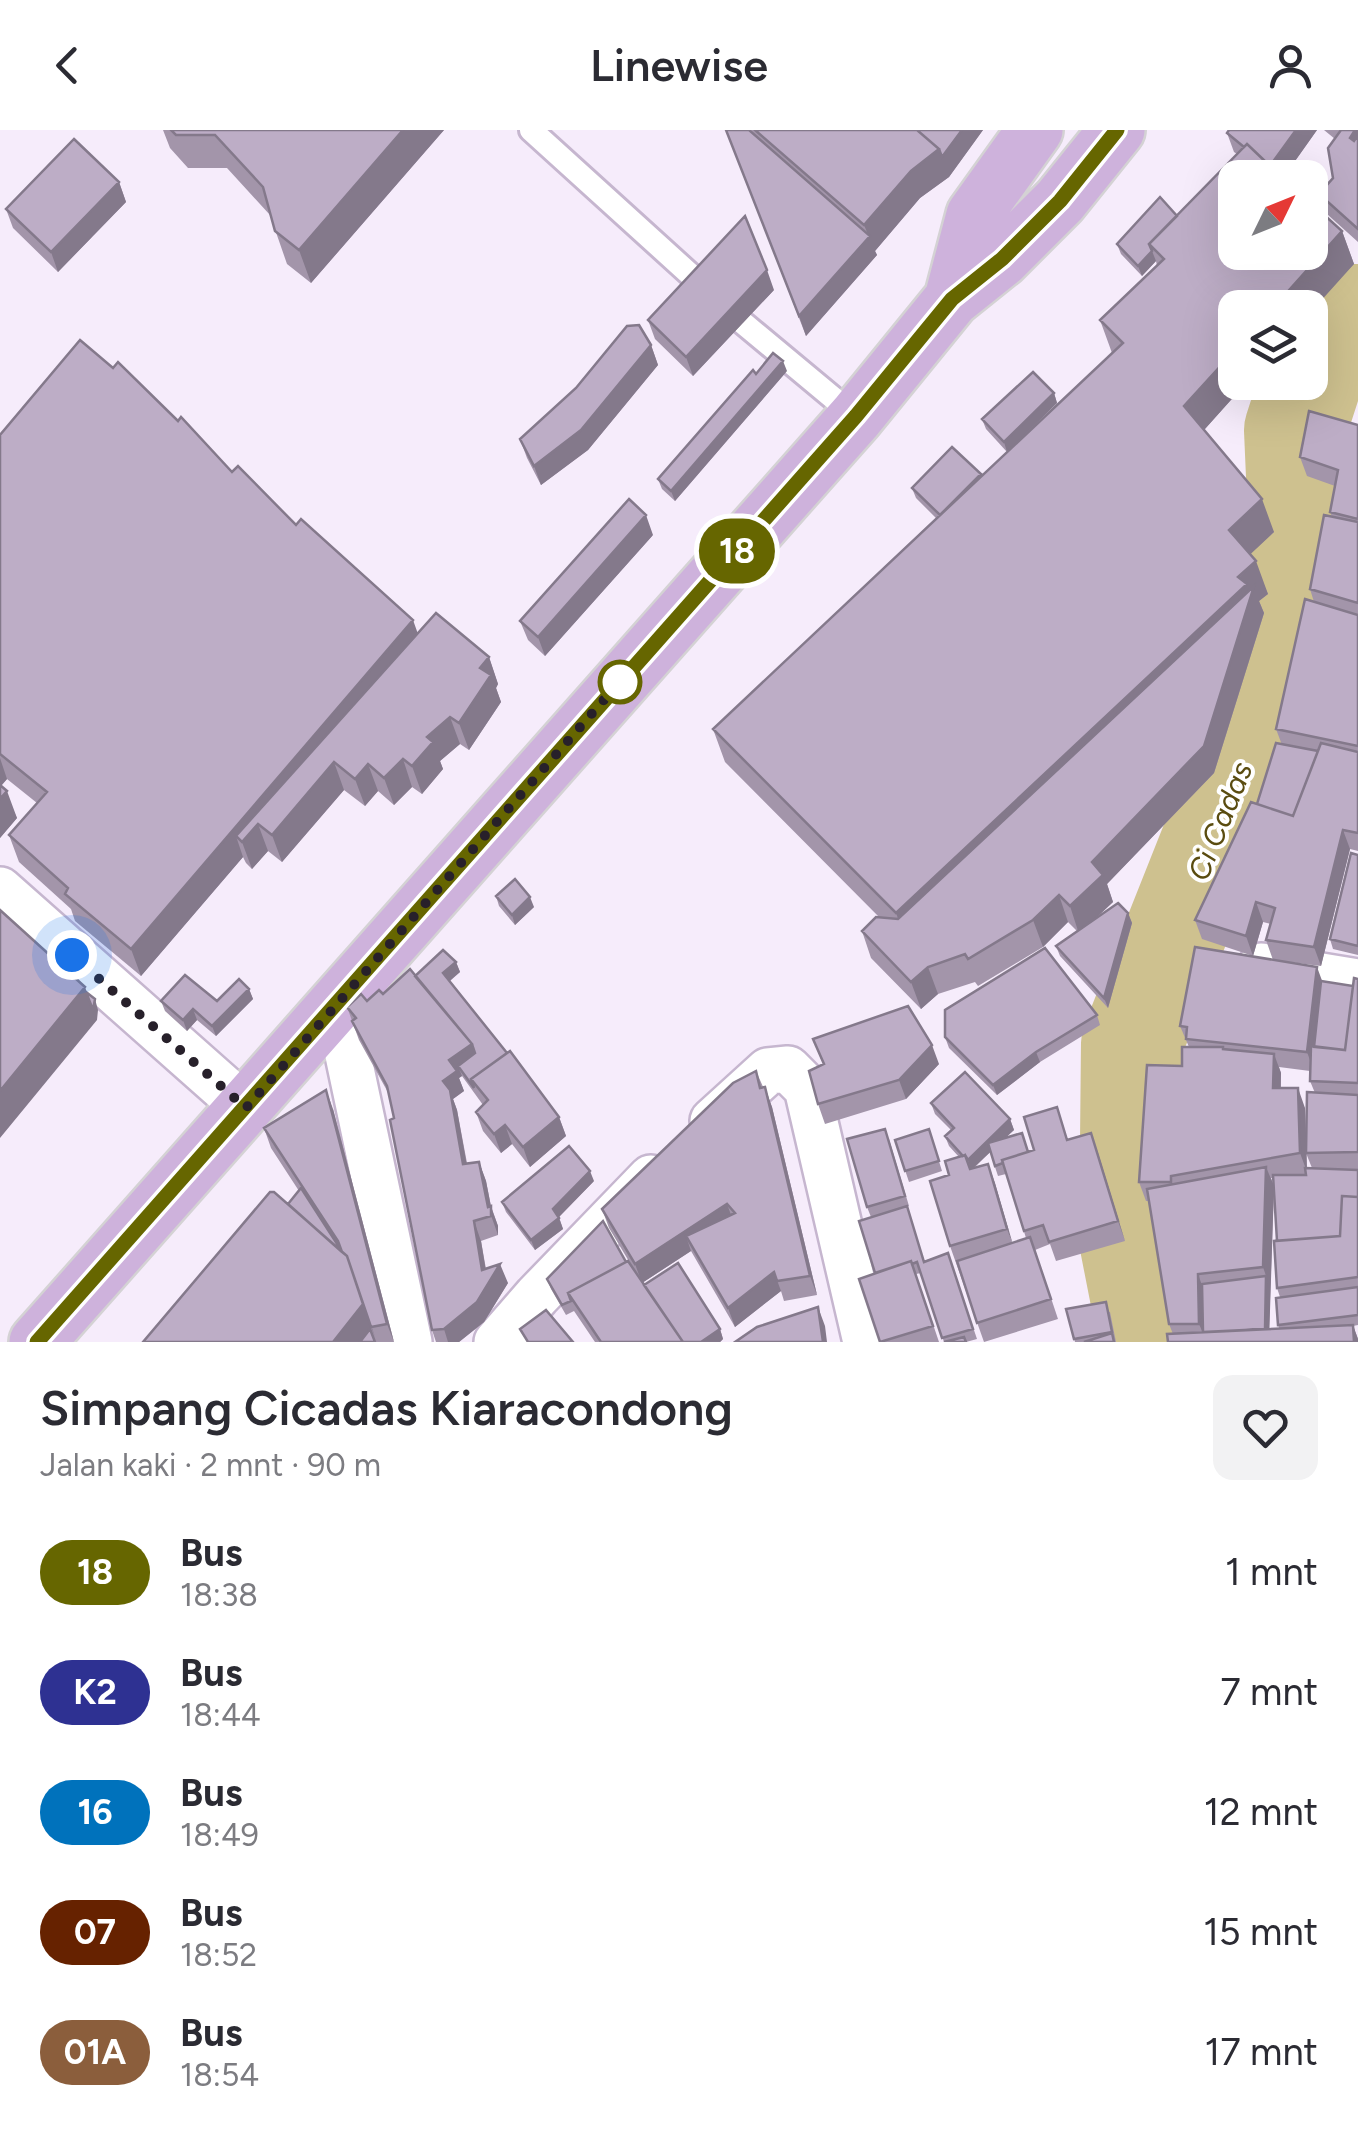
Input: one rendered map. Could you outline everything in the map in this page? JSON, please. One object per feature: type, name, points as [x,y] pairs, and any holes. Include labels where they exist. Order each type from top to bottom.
[{"type":"main road","points":[[952,299],[974,215],[1035,130]]},
{"type":"main road","points":[[37,1342],[856,416],[952,299],[1002,259],[1060,201],[1117,130]]},
{"type":"street","points":[[0,890],[246,1108]]},
{"type":"street","points":[[1216,958],[1358,982]]},
{"type":"street","points":[[337,1003],[409,1342]]},
{"type":"street","points":[[497,1342],[536,1296],[660,1169],[768,1071],[778,1068],[788,1069],[806,1088],[866,1342]]},
{"type":"lane","points":[[530,130],[704,287]]},
{"type":"lane","points":[[743,323],[856,416]]},
{"type":"building","points":[[171,130],[403,130],[299,250],[275,231],[263,187],[215,135],[176,135]]},
{"type":"building","points":[[726,130],[749,130],[870,236],[799,316]]},
{"type":"building","points":[[755,130],[917,130],[939,149],[911,171],[864,225]]},
{"type":"building","points":[[917,130],[962,130],[942,157],[939,149]]},
{"type":"building","points":[[1296,130],[1274,160],[1264,160],[1227,133]]},
{"type":"building","points":[[1341,130],[1355,130],[1350,138],[1354,141],[1358,135],[1358,229],[1328,202],[1328,184],[1333,178],[1328,148]]},
{"type":"building","points":[[74,139],[119,182],[51,252],[6,209]]},
{"type":"building","points":[[1247,144],[1264,160],[1231,160]]},
{"type":"building","points":[[1218,174],[1218,270],[1307,270],[1289,290],[1218,290],[1218,369],[1184,406],[1262,499],[1229,530],[1256,561],[1238,577],[1247,584],[896,913],[713,729],[1123,343],[1100,320],[1164,259],[1149,244]]},
{"type":"building","points":[[1160,197],[1177,216],[1149,244],[1152,251],[1138,266],[1117,244]]},
{"type":"building","points":[[745,216],[767,270],[686,357],[648,320]]},
{"type":"building","points":[[1328,218],[1342,231],[1328,247]]},
{"type":"building","points":[[639,325],[651,345],[581,430],[534,466],[520,439],[576,388],[627,326]]},
{"type":"building","points":[[80,340],[113,368],[118,362],[178,421],[181,417],[232,472],[238,466],[296,525],[301,519],[413,620],[131,949],[65,894],[68,888],[9,835],[47,792],[0,754],[0,435]]},
{"type":"building","points":[[773,353],[783,361],[671,491],[658,479],[753,370],[756,374]]},
{"type":"building","points":[[1033,372],[1054,393],[1004,442],[982,419]]},
{"type":"building","points":[[1309,411],[1358,425],[1358,519],[1330,512],[1338,470],[1300,457]]},
{"type":"building","points":[[952,447],[981,474],[940,515],[912,488]]},
{"type":"building","points":[[629,499],[646,515],[538,637],[520,621]]},
{"type":"building","points":[[1324,515],[1358,522],[1358,603],[1310,589]]},
{"type":"building","points":[[1254,586],[1204,746],[1092,862],[1103,875],[1070,906],[1059,895],[1033,920],[968,959],[965,954],[928,967],[911,982],[862,931],[876,917],[898,919]]},
{"type":"building","points":[[1305,599],[1358,615],[1358,746],[1276,729]]},
{"type":"building","points":[[436,613],[489,657],[480,668],[491,675],[459,723],[450,717],[427,737],[433,742],[412,766],[403,759],[384,778],[368,764],[355,779],[334,762],[272,835],[258,824],[242,842],[236,836]]},
{"type":"building","points":[[1276,743],[1318,751],[1293,816],[1257,804]]},
{"type":"building","points":[[1321,743],[1358,752],[1358,833],[1343,830],[1314,947],[1266,940],[1275,908],[1256,902],[1246,936],[1195,920],[1251,802],[1293,816]]},
{"type":"building","points":[[1351,853],[1358,855],[1358,946],[1330,939]]},
{"type":"building","points":[[515,879],[530,897],[512,915],[496,896]]},
{"type":"building","points":[[1118,903],[1128,913],[1104,998],[1056,946]]},
{"type":"building","points":[[0,910],[85,987],[0,1091]]},
{"type":"building","points":[[1195,947],[1317,967],[1307,1052],[1186,1039],[1187,1027],[1180,1026]]},
{"type":"building","points":[[1045,948],[1097,1015],[1036,1052],[993,1085],[945,1037],[945,1010]]},
{"type":"building","points":[[443,950],[456,962],[443,973],[507,1053],[471,1079],[474,1088],[458,1066],[475,1053],[472,1044],[415,976]]},
{"type":"building","points":[[410,969],[472,1044],[449,1060],[457,1071],[443,1081],[450,1090],[463,1164],[479,1162],[488,1207],[491,1206],[491,1216],[474,1221],[482,1270],[500,1264],[477,1302],[444,1329],[432,1330],[390,1120],[394,1118],[387,1086],[352,1021],[356,1018],[347,1007],[361,994],[367,1001],[379,990],[383,994]]},
{"type":"building","points":[[185,975],[217,1001],[239,979],[249,989],[212,1026],[193,1009],[183,1020],[161,1001]]},
{"type":"building","points":[[1354,978],[1358,979],[1358,1083],[1310,1081],[1311,1046],[1345,1050]]},
{"type":"building","points":[[1321,981],[1353,986],[1345,1050],[1314,1047]]},
{"type":"building","points":[[908,1006],[932,1045],[899,1080],[818,1104],[809,1071],[824,1064],[813,1039]]},
{"type":"building","points":[[1182,1047],[1223,1047],[1274,1054],[1273,1088],[1298,1088],[1300,1153],[1171,1176],[1171,1182],[1139,1182],[1147,1065],[1182,1066]]},
{"type":"building","points":[[510,1051],[559,1117],[523,1147],[505,1125],[494,1134],[476,1112],[488,1100],[471,1079]]},
{"type":"building","points":[[756,1071],[760,1088],[765,1087],[810,1276],[777,1281],[774,1272],[728,1308],[686,1236],[735,1213],[727,1204],[635,1264],[602,1209],[733,1083]]},
{"type":"building","points":[[965,1072],[1010,1119],[968,1160],[945,1136],[954,1128],[931,1103]]},
{"type":"building","points":[[326,1090],[387,1324],[371,1327],[347,1256],[264,1128]]},
{"type":"building","points":[[1307,1092],[1358,1095],[1358,1152],[1306,1153]]},
{"type":"building","points":[[1057,1107],[1067,1140],[1091,1133],[1118,1221],[1049,1242],[1043,1225],[1024,1231],[1002,1160],[1034,1150],[1024,1117]]},
{"type":"building","points":[[885,1129],[905,1196],[867,1207],[847,1139]]},
{"type":"building","points":[[929,1129],[939,1161],[905,1171],[895,1140]]},
{"type":"building","points":[[1022,1133],[1028,1152],[995,1166],[988,1143]]},
{"type":"building","points":[[569,1146],[590,1171],[553,1209],[559,1218],[531,1240],[502,1202]]},
{"type":"building","points":[[965,1155],[970,1169],[988,1164],[1007,1229],[950,1246],[930,1181],[949,1175],[945,1161]]},
{"type":"building","points":[[1266,1167],[1263,1267],[1198,1274],[1199,1324],[1169,1324],[1147,1189]]},
{"type":"building","points":[[1305,1168],[1358,1170],[1358,1197],[1342,1196],[1340,1236],[1277,1241],[1273,1175],[1306,1175]]},
{"type":"building","points":[[301,1188],[341,1250],[342,1252],[288,1204]]},
{"type":"building","points":[[270,1192],[347,1256],[363,1304],[333,1342],[143,1342]]},
{"type":"building","points":[[1342,1196],[1358,1197],[1358,1277],[1277,1288],[1274,1241],[1340,1236]]},
{"type":"building","points":[[907,1206],[924,1262],[948,1253],[973,1329],[942,1338],[917,1262],[875,1273],[859,1221]]},
{"type":"building","points":[[603,1221],[626,1262],[568,1293],[571,1301],[562,1305],[547,1279]]},
{"type":"building","points":[[1030,1237],[1051,1299],[977,1323],[957,1261]]},
{"type":"building","points":[[628,1261],[683,1342],[601,1342],[568,1293]]},
{"type":"building","points":[[911,1261],[933,1326],[880,1342],[859,1279]]},
{"type":"building","points":[[678,1263],[720,1329],[701,1342],[683,1342],[644,1285]]},
{"type":"building","points":[[1266,1276],[1265,1329],[1203,1332],[1202,1284]]},
{"type":"building","points":[[1358,1287],[1358,1315],[1278,1325],[1276,1298]]},
{"type":"building","points":[[1106,1302],[1112,1332],[1074,1339],[1066,1309]]},
{"type":"building","points":[[818,1307],[823,1342],[735,1342],[757,1327]]},
{"type":"building","points":[[546,1310],[573,1342],[528,1342],[520,1329]]},
{"type":"building","points":[[1353,1325],[1354,1342],[1168,1342],[1167,1334]]},
{"type":"building","points":[[370,1329],[375,1342],[360,1342]]},
{"type":"building","points":[[1112,1333],[1114,1342],[1084,1342]]},
{"type":"waterway","name":"Ci Cadas","points":[[1150,1342],[1130,1240],[1132,1043],[1250,746],[1302,592],[1295,430],[1317,362],[1358,315]]},
{"type":"bus line","name":"18","points":[[37,1342],[856,416],[952,299],[1002,259],[1060,201],[1117,130]]},
{"type":"route","points":[[72,955],[246,1108],[624,677],[620,682]]}]
